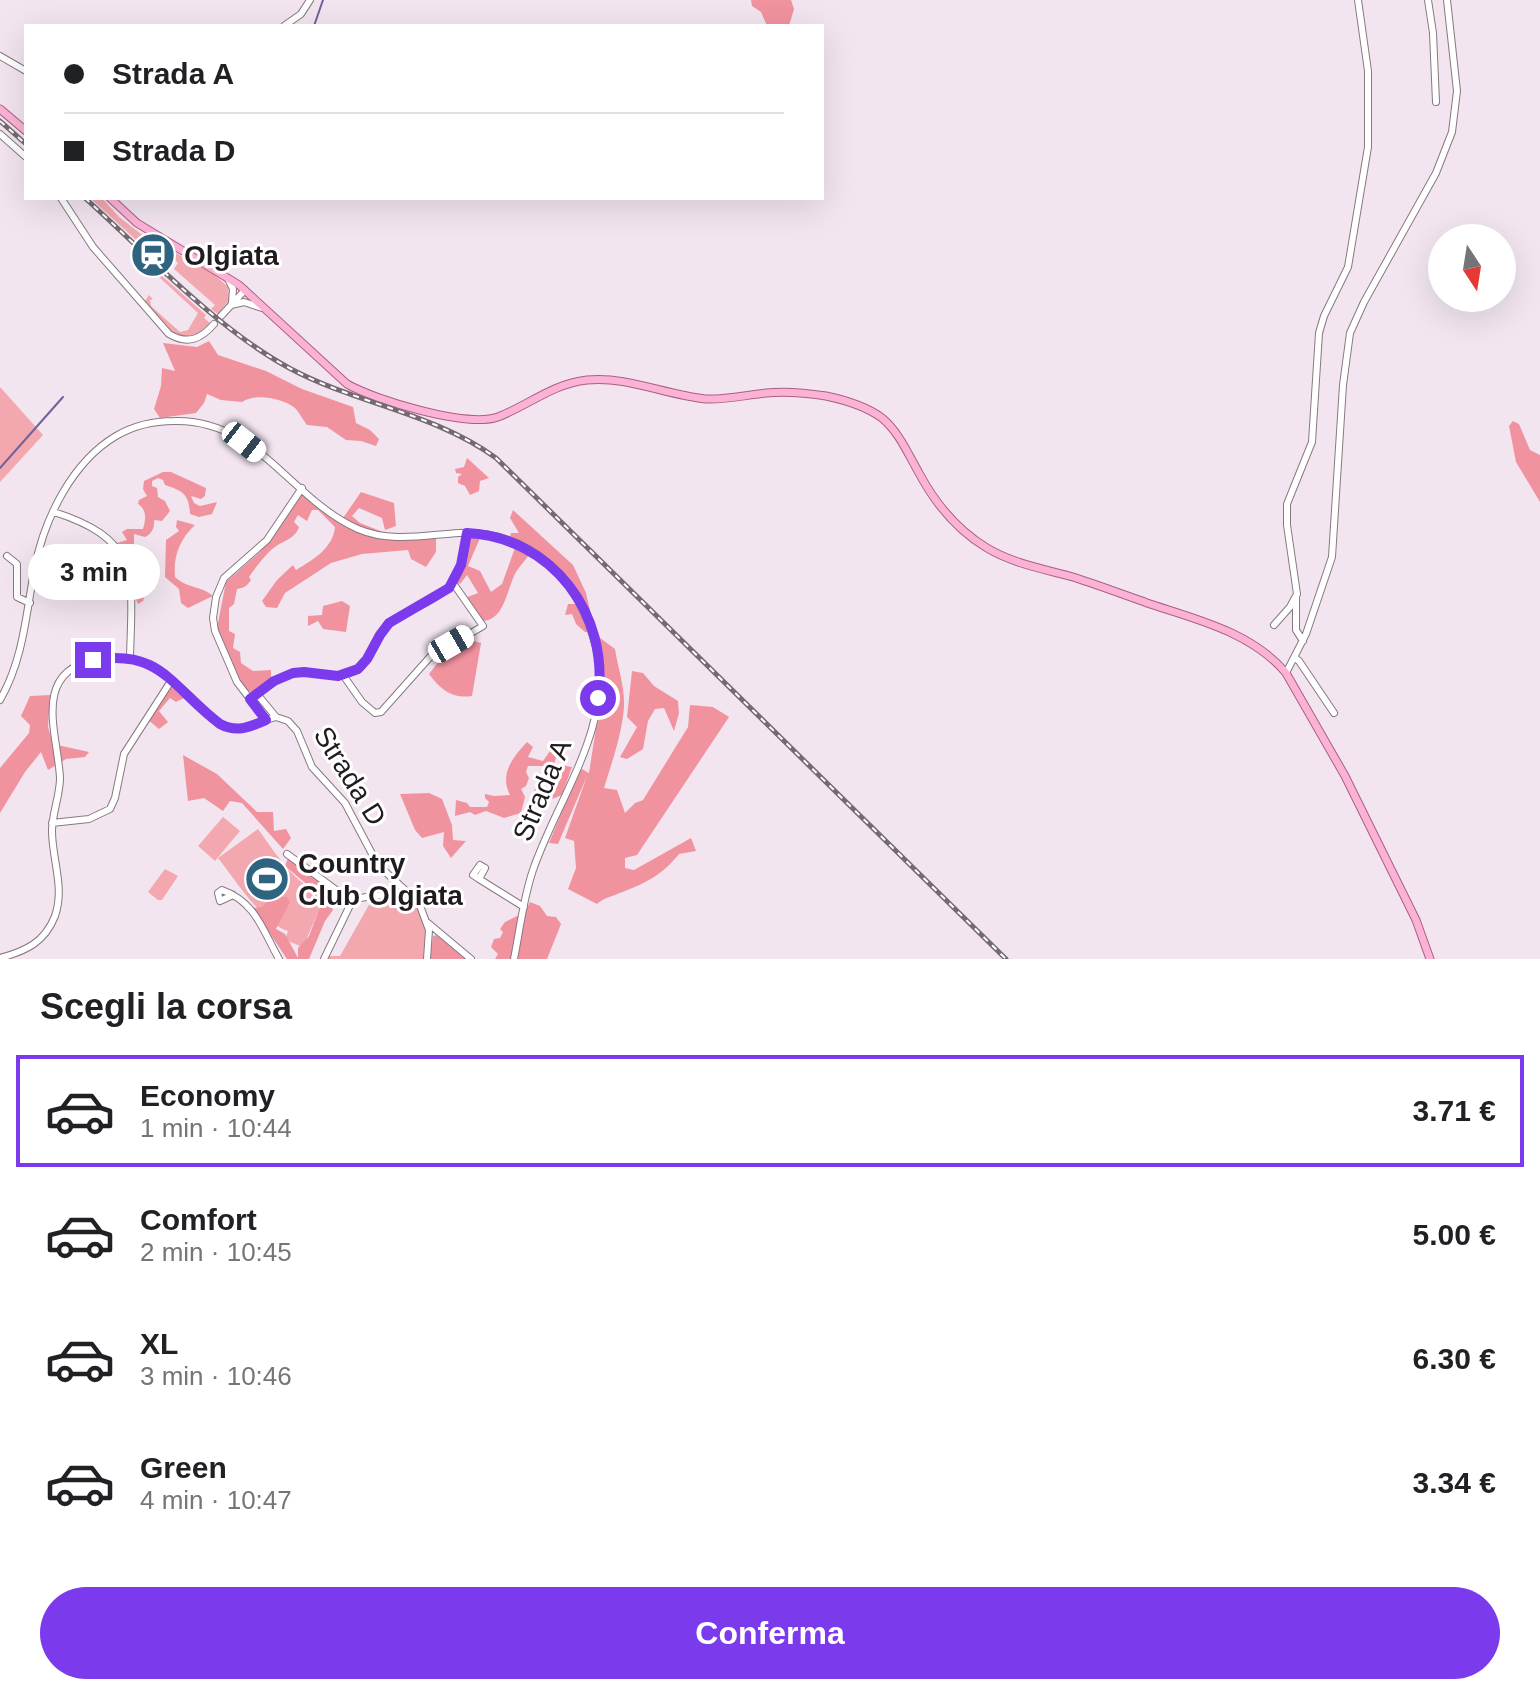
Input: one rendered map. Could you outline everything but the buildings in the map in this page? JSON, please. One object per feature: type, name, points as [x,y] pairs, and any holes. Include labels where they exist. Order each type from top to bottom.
[{"type":"main road","points":[[0,109],[24,129]]},
{"type":"main road","points":[[112,200],[137,223],[226,275],[322,364],[355,389],[456,419],[495,418],[544,392],[565,384],[591,380],[632,383],[708,399],[776,392],[810,394],[849,402],[875,414],[898,435],[940,506],[966,533],[989,549],[1226,632],[1256,646],[1286,673],[1345,776],[1416,920],[1430,959]]},
{"type":"street","points":[[287,24],[301,14],[310,0]]},
{"type":"street","points":[[1303,641],[1296,630],[1297,594],[1287,504],[1312,442],[1319,333],[1348,267],[1369,139],[1368,71],[1358,0]]},
{"type":"street","points":[[1428,0],[1433,33],[1436,102]]},
{"type":"street","points":[[1286,673],[1303,641],[1332,557],[1343,385],[1350,333],[1436,173],[1452,132],[1457,96],[1447,0]]},
{"type":"street","points":[[0,56],[24,70]]},
{"type":"street","points":[[0,134],[24,155]]},
{"type":"street","points":[[62,200],[93,247],[169,334],[180,340],[191,340],[204,335],[214,324]]},
{"type":"street","points":[[226,275],[233,289],[231,305]]},
{"type":"street","points":[[221,316],[245,290]]},
{"type":"street","points":[[231,305],[244,302],[264,309]]},
{"type":"street","name":"Strada A","points":[[1,694],[22,643],[37,559],[54,512],[69,483],[103,445],[123,432],[158,422],[192,421],[225,429],[343,521],[372,534],[404,538],[467,533],[494,536],[519,544],[561,574],[582,609],[598,657],[599,691],[593,724],[533,869],[514,959]]},
{"type":"street","points":[[276,717],[237,682],[215,631],[213,618],[216,597],[224,578],[267,540],[302,488]]},
{"type":"street","points":[[0,958],[35,944],[45,934],[54,918],[59,895],[52,823],[60,780],[51,707],[58,686],[68,672],[83,663],[130,657],[131,581],[121,552],[96,529],[54,512]]},
{"type":"street","points":[[253,696],[274,681],[293,673],[343,675],[362,666],[389,623],[439,596],[453,583],[461,565],[467,533]]},
{"type":"street","points":[[7,556],[17,564],[17,597],[30,603]]},
{"type":"street","points":[[343,675],[363,703],[375,713],[381,712],[430,657],[483,626],[453,583]]},
{"type":"street","points":[[1274,625],[1297,594]]},
{"type":"street","points":[[125,632],[131,626]]},
{"type":"street","name":"Strada D","points":[[130,657],[151,664],[226,727],[242,729],[276,717],[285,719],[294,727],[312,767],[345,803],[378,865],[409,891],[419,903],[428,923],[471,959]]},
{"type":"street","points":[[1295,658],[1334,713]]},
{"type":"street","points":[[52,823],[89,819],[110,809],[124,754],[171,681]]},
{"type":"street","points":[[253,696],[266,720]]},
{"type":"street","points":[[287,854],[353,899],[409,891]]},
{"type":"street","points":[[479,879],[524,907]]},
{"type":"street","points":[[233,895],[260,919],[279,959]]},
{"type":"street","points":[[324,959],[353,899]]},
{"type":"street","points":[[427,959],[430,939],[428,923]]},
{"type":"shaded area","points":[[751,0],[791,0],[794,9],[790,24],[766,24],[761,12],[752,6]]},
{"type":"shaded area","points":[[92,200],[104,200],[119,217],[158,247],[161,255],[147,245],[145,248]]},
{"type":"shaded area","points":[[169,249],[215,275],[228,287],[229,300],[218,314],[211,309],[215,305],[174,269],[178,263],[168,253]]},
{"type":"shaded area","points":[[161,275],[206,315],[204,318],[210,323],[200,332],[182,336],[173,332],[158,319],[145,301],[149,295],[153,299],[150,300],[151,306],[180,332],[188,330],[198,313],[159,277]]},
{"type":"shaded area","points":[[209,341],[218,355],[353,407],[356,423],[379,439],[376,446],[346,440],[327,427],[307,425],[295,408],[268,398],[242,402],[221,400],[207,394],[196,413],[160,418],[154,409],[161,386],[162,368],[175,371],[163,343],[197,347]]},
{"type":"shaded area","points":[[0,387],[43,435],[0,482]]},
{"type":"shaded area","points":[[1513,421],[1519,424],[1530,450],[1540,455],[1540,502],[1516,462],[1509,426]]},
{"type":"shaded area","points":[[467,458],[489,478],[480,481],[479,491],[470,495],[465,486],[458,483],[458,477],[462,474],[456,473],[455,469],[464,467]]},
{"type":"shaded area","points":[[163,472],[171,472],[206,488],[205,496],[201,499],[191,496],[194,503],[200,506],[217,502],[212,514],[199,517],[190,514],[188,502],[181,492],[158,478],[152,481],[158,497],[165,501],[170,511],[162,521],[154,520],[147,536],[134,534],[134,555],[142,576],[140,587],[145,594],[138,604],[130,569],[117,543],[127,540],[122,532],[127,529],[143,529],[145,515],[138,504],[147,496],[143,489],[144,481]]},
{"type":"shaded area","points":[[304,492],[341,521],[361,492],[394,503],[396,526],[385,530],[382,518],[359,508],[352,516],[360,523],[388,534],[378,539],[436,536],[436,552],[426,567],[411,559],[408,550],[362,554],[331,563],[285,593],[277,608],[266,607],[262,601],[277,580],[293,565],[296,570],[315,558],[333,534],[335,527],[318,510],[312,510],[307,521],[298,515],[294,522],[299,527],[297,531],[265,557],[249,577],[251,580],[248,584],[237,589],[234,604],[229,608],[229,631],[235,634],[233,648],[240,652],[241,663],[253,671],[271,670],[271,680],[252,692],[245,690],[238,679],[217,628],[226,582],[260,552]]},
{"type":"shaded area","points":[[513,510],[573,565],[586,593],[595,632],[585,632],[576,624],[572,614],[565,615],[568,604],[575,604],[583,617],[564,576],[510,538],[511,533],[519,533],[510,518]]},
{"type":"shaded area","points":[[177,520],[195,525],[179,548],[175,577],[213,596],[188,608],[181,603],[179,589],[165,577],[166,540],[179,531]]},
{"type":"shaded area","points":[[467,537],[480,538],[468,566],[480,571],[491,592],[502,584],[516,545],[529,555],[516,572],[499,612],[487,620],[478,621],[462,599],[478,593],[467,575],[460,584],[456,582]]},
{"type":"shaded area","points":[[342,601],[350,606],[346,632],[323,629],[318,621],[308,626],[308,616],[322,615],[323,606]]},
{"type":"shaded area","points":[[596,635],[615,649],[622,685],[624,707],[621,727],[604,788],[617,790],[625,813],[643,800],[688,727],[690,705],[713,707],[729,717],[637,855],[625,858],[625,868],[634,870],[691,838],[696,851],[679,854],[652,878],[597,904],[568,889],[576,868],[574,841],[565,838],[587,776],[558,844],[549,843],[580,768],[589,773],[596,728],[604,705]]},
{"type":"shaded area","points":[[466,639],[481,643],[472,696],[465,697],[448,692],[429,674],[443,656]]},
{"type":"shaded area","points":[[632,671],[643,673],[654,686],[678,701],[679,713],[674,731],[664,708],[655,709],[648,721],[643,749],[627,759],[620,757],[637,727],[627,717]]},
{"type":"shaded area","points":[[171,685],[186,697],[176,702],[170,698],[159,711],[168,722],[159,729],[147,719]]},
{"type":"shaded area","points":[[50,695],[48,727],[53,744],[89,752],[85,757],[66,759],[48,770],[41,752],[0,813],[0,768],[29,733],[30,725],[21,716],[30,696]]},
{"type":"shaded area","points":[[527,742],[533,747],[528,757],[543,761],[550,751],[556,758],[554,764],[572,767],[562,795],[547,801],[532,795],[536,787],[553,791],[562,777],[546,766],[528,766],[526,772],[529,778],[521,789],[525,797],[521,813],[504,818],[486,811],[455,816],[456,800],[470,807],[487,807],[489,802],[485,794],[510,795],[507,773]]},
{"type":"shaded area","points":[[183,755],[217,774],[257,812],[273,812],[274,831],[286,829],[291,838],[283,849],[242,803],[230,801],[223,811],[204,798],[188,801]]},
{"type":"shaded area","points":[[429,793],[442,799],[452,825],[453,840],[466,841],[451,858],[443,846],[444,832],[422,838],[415,830],[400,794]]},
{"type":"shaded area","points":[[223,817],[240,831],[215,861],[198,846]]},
{"type":"shaded area","name":"Country Club Olgiata","points":[[258,829],[295,877],[325,896],[303,947],[285,940],[288,931],[278,927],[259,910],[218,858]]},
{"type":"shaded area","points":[[288,858],[313,874],[317,867],[324,870],[316,892],[285,866]]},
{"type":"shaded area","points":[[165,869],[178,876],[162,900],[158,900],[148,892]]},
{"type":"shaded area","points":[[407,895],[424,924],[424,959],[327,959],[328,956],[340,956],[370,903]]},
{"type":"shaded area","points":[[273,896],[287,897],[290,902],[276,929],[285,934],[298,958],[298,948],[309,936],[320,907],[328,900],[333,910],[309,959],[287,959],[253,908],[262,907]]},
{"type":"shaded area","points":[[530,902],[540,906],[547,916],[556,917],[561,924],[547,959],[495,959],[498,954],[491,947],[494,939],[500,938],[503,932],[500,929],[505,922],[525,912]]},
{"type":"shaded area","points":[[437,935],[467,959],[430,959],[433,936]]},
{"type":"waterway","points":[[315,24],[323,0]]},
{"type":"waterway","points":[[0,468],[63,397]]},
{"type":"railway","points":[[0,121],[24,142]]},
{"type":"railway","points":[[87,200],[210,313],[264,353],[316,381],[447,430],[496,458],[1006,959]]},
{"type":"place","name":"Olgiata","points":[[153,255]]},
{"type":"place","name":"Country Club Olgiata","points":[[267,879]]},
{"type":"route","points":[[93,660],[123,657],[151,664],[220,724],[232,729],[248,728],[266,720],[250,699],[274,681],[304,672],[338,676],[362,666],[389,623],[449,588],[461,565],[467,533],[481,534],[519,544],[565,578],[582,609],[596,647],[600,670],[598,698]]}]
